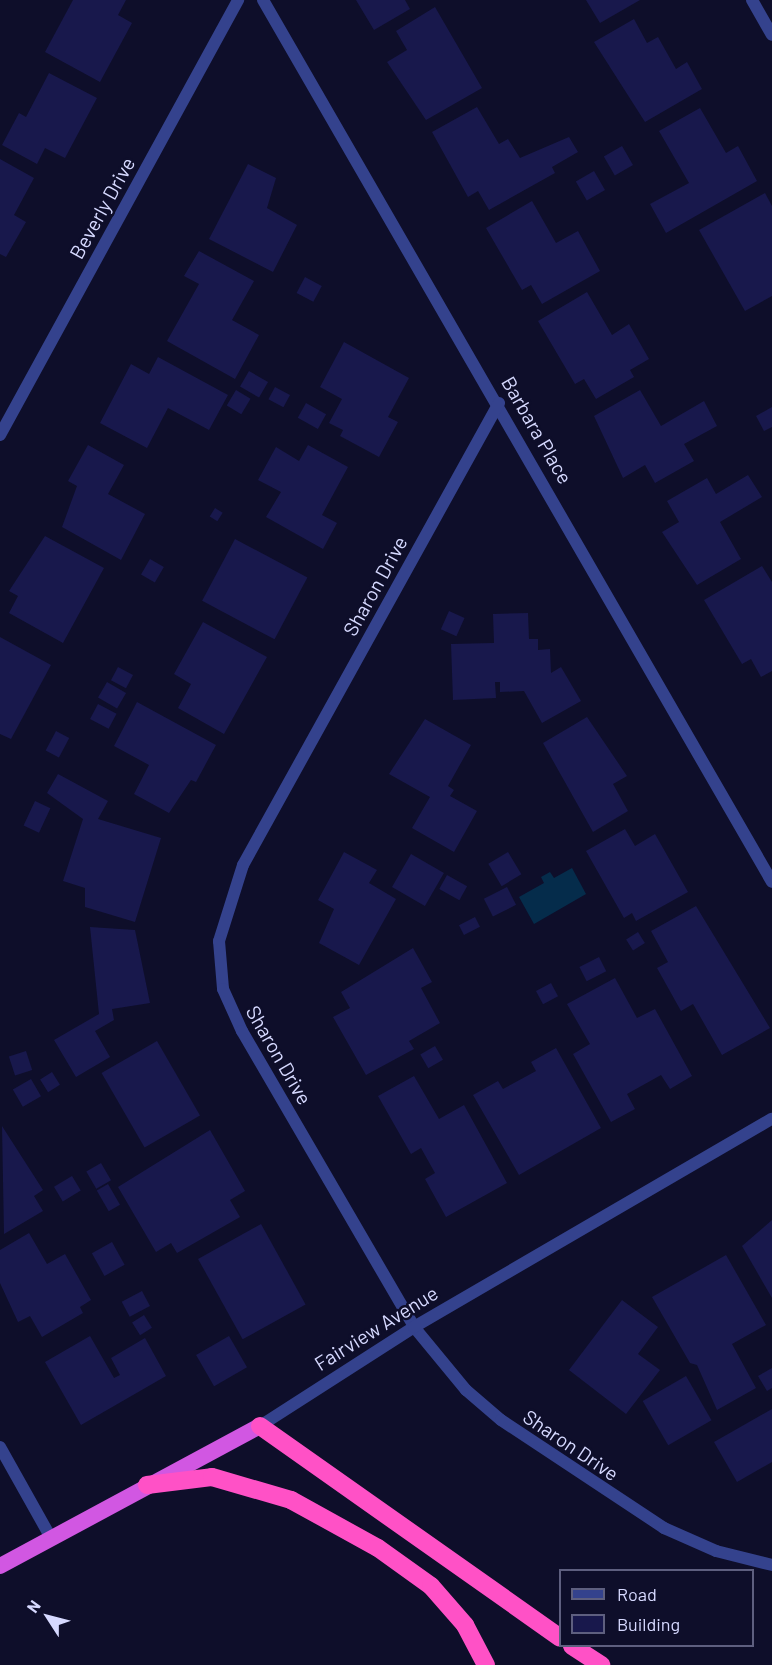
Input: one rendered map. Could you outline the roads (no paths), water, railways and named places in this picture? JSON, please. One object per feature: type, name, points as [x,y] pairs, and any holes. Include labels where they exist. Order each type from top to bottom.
[{"type":"highway","name":"Fairview Avenue","points":[[0,1566],[260,1426]]},
{"type":"highway","points":[[260,1426],[559,1637]]},
{"type":"highway","points":[[147,1485],[212,1477],[291,1500],[431,1586],[465,1625],[486,1665]]},
{"type":"highway","points":[[574,1647],[601,1665]]},
{"type":"street","name":"Beverly Drive","points":[[0,435],[238,0]]},
{"type":"street","name":"Barbara Place","points":[[263,0],[499,403],[772,882]]},
{"type":"street","points":[[752,0],[772,35]]},
{"type":"street","name":"Sharon Drive","points":[[499,403],[243,865],[219,941],[227,1004],[414,1327],[483,1406],[584,1478],[694,1542],[772,1566]]},
{"type":"street","name":"Fairview Avenue","points":[[260,1426],[414,1327],[772,1119]]},
{"type":"street","points":[[0,1447],[51,1538]]},
{"type":"water","points":[[572,868],[586,894],[534,924],[519,897],[544,883],[541,877],[550,872],[554,878]]}]
